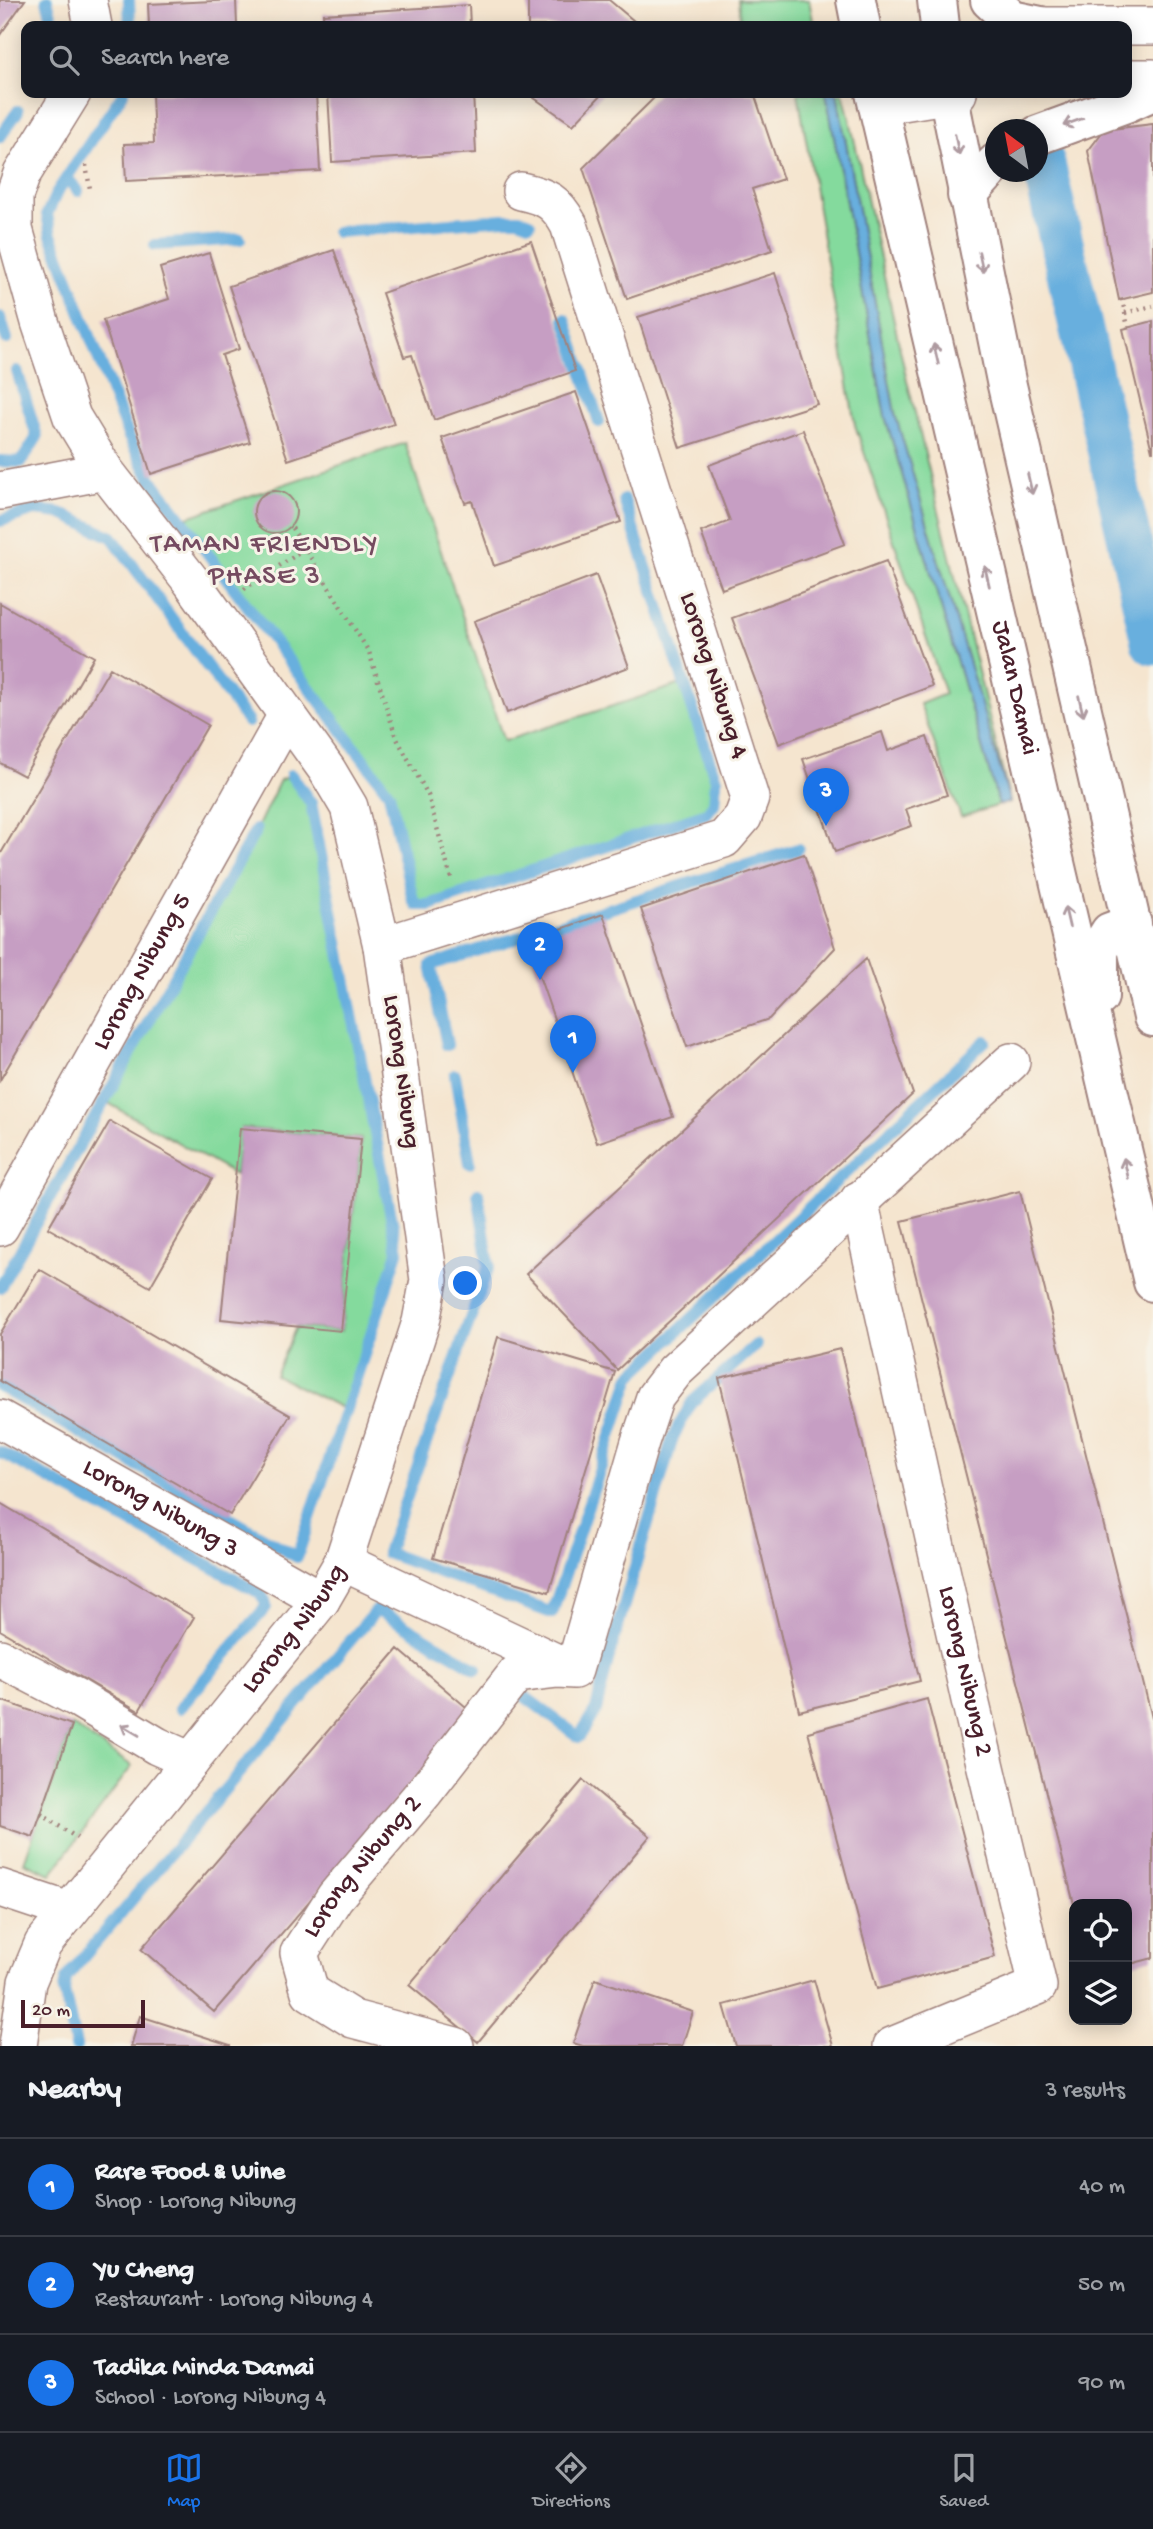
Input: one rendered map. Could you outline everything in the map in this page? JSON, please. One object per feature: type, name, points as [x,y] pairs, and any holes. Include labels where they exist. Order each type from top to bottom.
[{"type":"main road","points":[[856,0],[860,21]]},
{"type":"main road","points":[[937,0],[939,21]]},
{"type":"main road","points":[[990,0],[1016,21]]},
{"type":"main road","points":[[1048,131],[1153,91]]},
{"type":"main road","points":[[952,98],[967,195],[1006,381],[1142,924],[1153,1017]]},
{"type":"main road","name":"Jalan Damai","points":[[877,99],[1153,1282]]},
{"type":"main road","points":[[967,195],[985,175]]},
{"type":"main road","points":[[1099,1055],[1099,950],[1110,932],[1142,924]]},
{"type":"street","points":[[88,0],[92,21]]},
{"type":"street","points":[[1132,26],[1153,26]]},
{"type":"street","points":[[1132,78],[1153,78]]},
{"type":"street","name":"Lorong Nibung","points":[[18,2046],[13,1977],[43,1944],[321,1600],[343,1562],[421,1322],[429,1280],[382,946],[349,807],[327,770],[191,581],[105,471],[72,417],[40,322],[14,229],[14,196],[22,174],[69,98]]},
{"type":"street","name":"Lorong Nibung 4","points":[[382,946],[723,839],[743,817],[750,798],[569,225],[559,207],[540,196],[521,191]]},
{"type":"street","points":[[0,491],[105,471]]},
{"type":"street","name":"Lorong Nibung 5","points":[[0,1227],[286,715]]},
{"type":"street","points":[[343,1562],[566,1669],[655,1397],[675,1371],[1011,1062]]},
{"type":"street","name":"Lorong Nibung 2","points":[[859,1200],[970,1700],[1038,1986],[892,2046]]},
{"type":"street","name":"Lorong Nibung 3","points":[[0,1419],[321,1600]]},
{"type":"street","points":[[0,1658],[77,1698],[157,1746],[191,1761]]},
{"type":"street","name":"Lorong Nibung 2","points":[[455,2046],[354,2019],[310,1992],[299,1952],[335,1897],[425,1791],[516,1674],[566,1669]]},
{"type":"street","points":[[0,1888],[69,1911]]},
{"type":"path","points":[[86,165],[90,189]]},
{"type":"path","points":[[1122,299],[1128,327]]},
{"type":"path","points":[[1125,313],[1153,306]]},
{"type":"path","points":[[292,528],[369,652],[396,737],[428,795],[454,890]]},
{"type":"path","points":[[242,590],[305,549]]},
{"type":"path","points":[[41,1814],[84,1842]]},
{"type":"green space","points":[[738,0],[809,0],[813,21],[740,21]]},
{"type":"green space","points":[[799,98],[827,98],[885,416],[999,805],[961,817],[920,704],[945,694],[855,425]]},
{"type":"green space","points":[[838,98],[844,98],[850,120],[905,372],[1010,802],[895,414]]},
{"type":"green space","points":[[405,443],[504,741],[684,683],[716,780],[714,804],[707,813],[429,905],[416,905],[389,793],[182,519]]},
{"type":"green space","points":[[291,775],[311,803],[398,1252],[346,1410],[275,1375],[296,1327],[341,1331],[361,1139],[241,1128],[235,1175],[105,1101],[256,830],[280,780]]},
{"type":"green space","points":[[72,1725],[132,1766],[51,1874],[24,1862]]},
{"type":"water","points":[[827,98],[838,98],[895,414],[1010,802],[999,805],[885,416]]},
{"type":"building","points":[[0,0],[25,0],[0,35]]},
{"type":"building","points":[[236,0],[237,21],[149,21],[148,4]]},
{"type":"building","points":[[609,0],[634,21],[528,21],[528,2]]},
{"type":"building","points":[[469,5],[470,21],[324,21],[323,14]]},
{"type":"building","points":[[152,98],[316,98],[320,171],[126,181],[124,144],[154,143]]},
{"type":"building","points":[[328,98],[473,98],[476,153],[332,162]]},
{"type":"building","points":[[534,98],[598,98],[573,125]]},
{"type":"building","points":[[654,98],[756,98],[783,179],[752,189],[772,250],[627,299],[583,168]]},
{"type":"building","points":[[1153,124],[1153,292],[1119,300],[1088,151],[1104,130]]},
{"type":"building","points":[[531,241],[575,371],[434,420],[412,355],[404,357],[382,293]]},
{"type":"building","points":[[334,250],[394,424],[288,460],[229,286]]},
{"type":"building","points":[[209,253],[239,349],[222,355],[250,442],[151,474],[103,320],[169,299],[160,268]]},
{"type":"building","points":[[775,273],[817,404],[680,448],[638,317]]},
{"type":"building","points":[[1153,321],[1153,451],[1152,451],[1123,329]]},
{"type":"building","points":[[576,392],[621,522],[494,566],[472,501],[465,503],[442,438]]},
{"type":"building","points":[[803,430],[845,544],[722,589],[701,532],[730,521],[709,465]]},
{"type":"building","points":[[275,491],[290,497],[296,512],[290,527],[275,533],[260,527],[254,512],[260,497]]},
{"type":"building","points":[[886,561],[932,686],[779,744],[732,618]]},
{"type":"building","points":[[596,575],[629,667],[507,713],[474,621]]},
{"type":"building","points":[[0,603],[94,657],[24,776],[0,763]]},
{"type":"building","points":[[110,668],[208,725],[0,1080],[0,855]]},
{"type":"building","points":[[882,732],[888,751],[927,737],[947,795],[906,809],[912,826],[835,852],[803,759]]},
{"type":"building","points":[[804,854],[835,948],[769,1019],[687,1047],[641,909]]},
{"type":"building","points":[[603,914],[673,1117],[597,1143],[527,941]]},
{"type":"building","points":[[866,959],[913,1094],[617,1370],[526,1274]]},
{"type":"building","points":[[110,1121],[212,1179],[150,1287],[48,1228]]},
{"type":"building","points":[[240,1128],[361,1139],[341,1331],[221,1319]]},
{"type":"building","points":[[1020,1191],[1153,1722],[1153,1958],[1132,1964],[1132,1899],[1073,1899],[902,1221]]},
{"type":"building","points":[[39,1269],[290,1415],[230,1515],[0,1381],[0,1334]]},
{"type":"building","points":[[498,1337],[615,1372],[549,1592],[433,1558]]},
{"type":"building","points":[[840,1349],[920,1681],[799,1711],[719,1378]]},
{"type":"building","points":[[0,1503],[194,1617],[139,1711],[0,1630]]},
{"type":"building","points":[[398,1649],[472,1712],[214,2012],[141,1949]]},
{"type":"building","points":[[927,1699],[995,1957],[877,1989],[808,1732]]},
{"type":"building","points":[[0,1700],[72,1725],[33,1837],[0,1826]]},
{"type":"building","points":[[583,1780],[650,1836],[478,2042],[409,1985]]},
{"type":"building","points":[[595,1979],[693,2012],[682,2046],[583,2046],[573,2043]]},
{"type":"building","points":[[814,1980],[833,2046],[736,2046],[724,2005]]},
{"type":"building","points":[[140,2016],[230,2045],[230,2046],[131,2046]]},
{"type":"waterway","points":[[47,0],[53,21]]},
{"type":"waterway","points":[[129,0],[130,21]]},
{"type":"waterway","points":[[120,98],[57,192],[47,214],[51,235],[129,437],[149,476],[389,793],[416,905],[429,905],[707,813],[714,804],[716,780],[624,500]]},
{"type":"waterway","points":[[0,137],[18,111]]},
{"type":"waterway","points":[[67,178],[78,191]]},
{"type":"waterway","points":[[1048,182],[1153,643]]},
{"type":"waterway","points":[[337,232],[504,219],[519,219],[530,223]]},
{"type":"waterway","points":[[155,245],[240,239]]},
{"type":"waterway","points":[[0,317],[7,339]]},
{"type":"waterway","points":[[565,319],[599,422]]},
{"type":"waterway","points":[[0,461],[21,462],[37,437],[17,371]]},
{"type":"waterway","points":[[0,521],[35,510],[60,513],[112,537],[248,722]]},
{"type":"waterway","points":[[0,1387],[297,1557],[398,1252],[311,803],[291,775]]},
{"type":"waterway","points":[[0,1287],[256,830]]},
{"type":"waterway","points":[[447,1045],[431,965],[798,849]]},
{"type":"waterway","points":[[478,1193],[489,1266],[387,1553],[552,1613],[631,1376],[985,1041]]},
{"type":"waterway","points":[[455,1075],[470,1163]]},
{"type":"waterway","points":[[524,1696],[579,1737],[596,1710],[673,1437],[692,1402],[756,1345]]},
{"type":"waterway","points":[[0,1452],[260,1593],[266,1607],[180,1708]]},
{"type":"waterway","points":[[76,2046],[64,1991],[66,1978],[377,1609],[477,1669]]},
{"type":"place","name":"Tadika Minda Damai","points":[[826,826]]},
{"type":"place","name":"Yu Cheng","points":[[540,980]]},
{"type":"place","name":"Rare Food & Wine","points":[[573,1073]]},
{"type":"district","name":"TAMAN FRIENDLY PHASE 3","points":[[265,561]]}]
